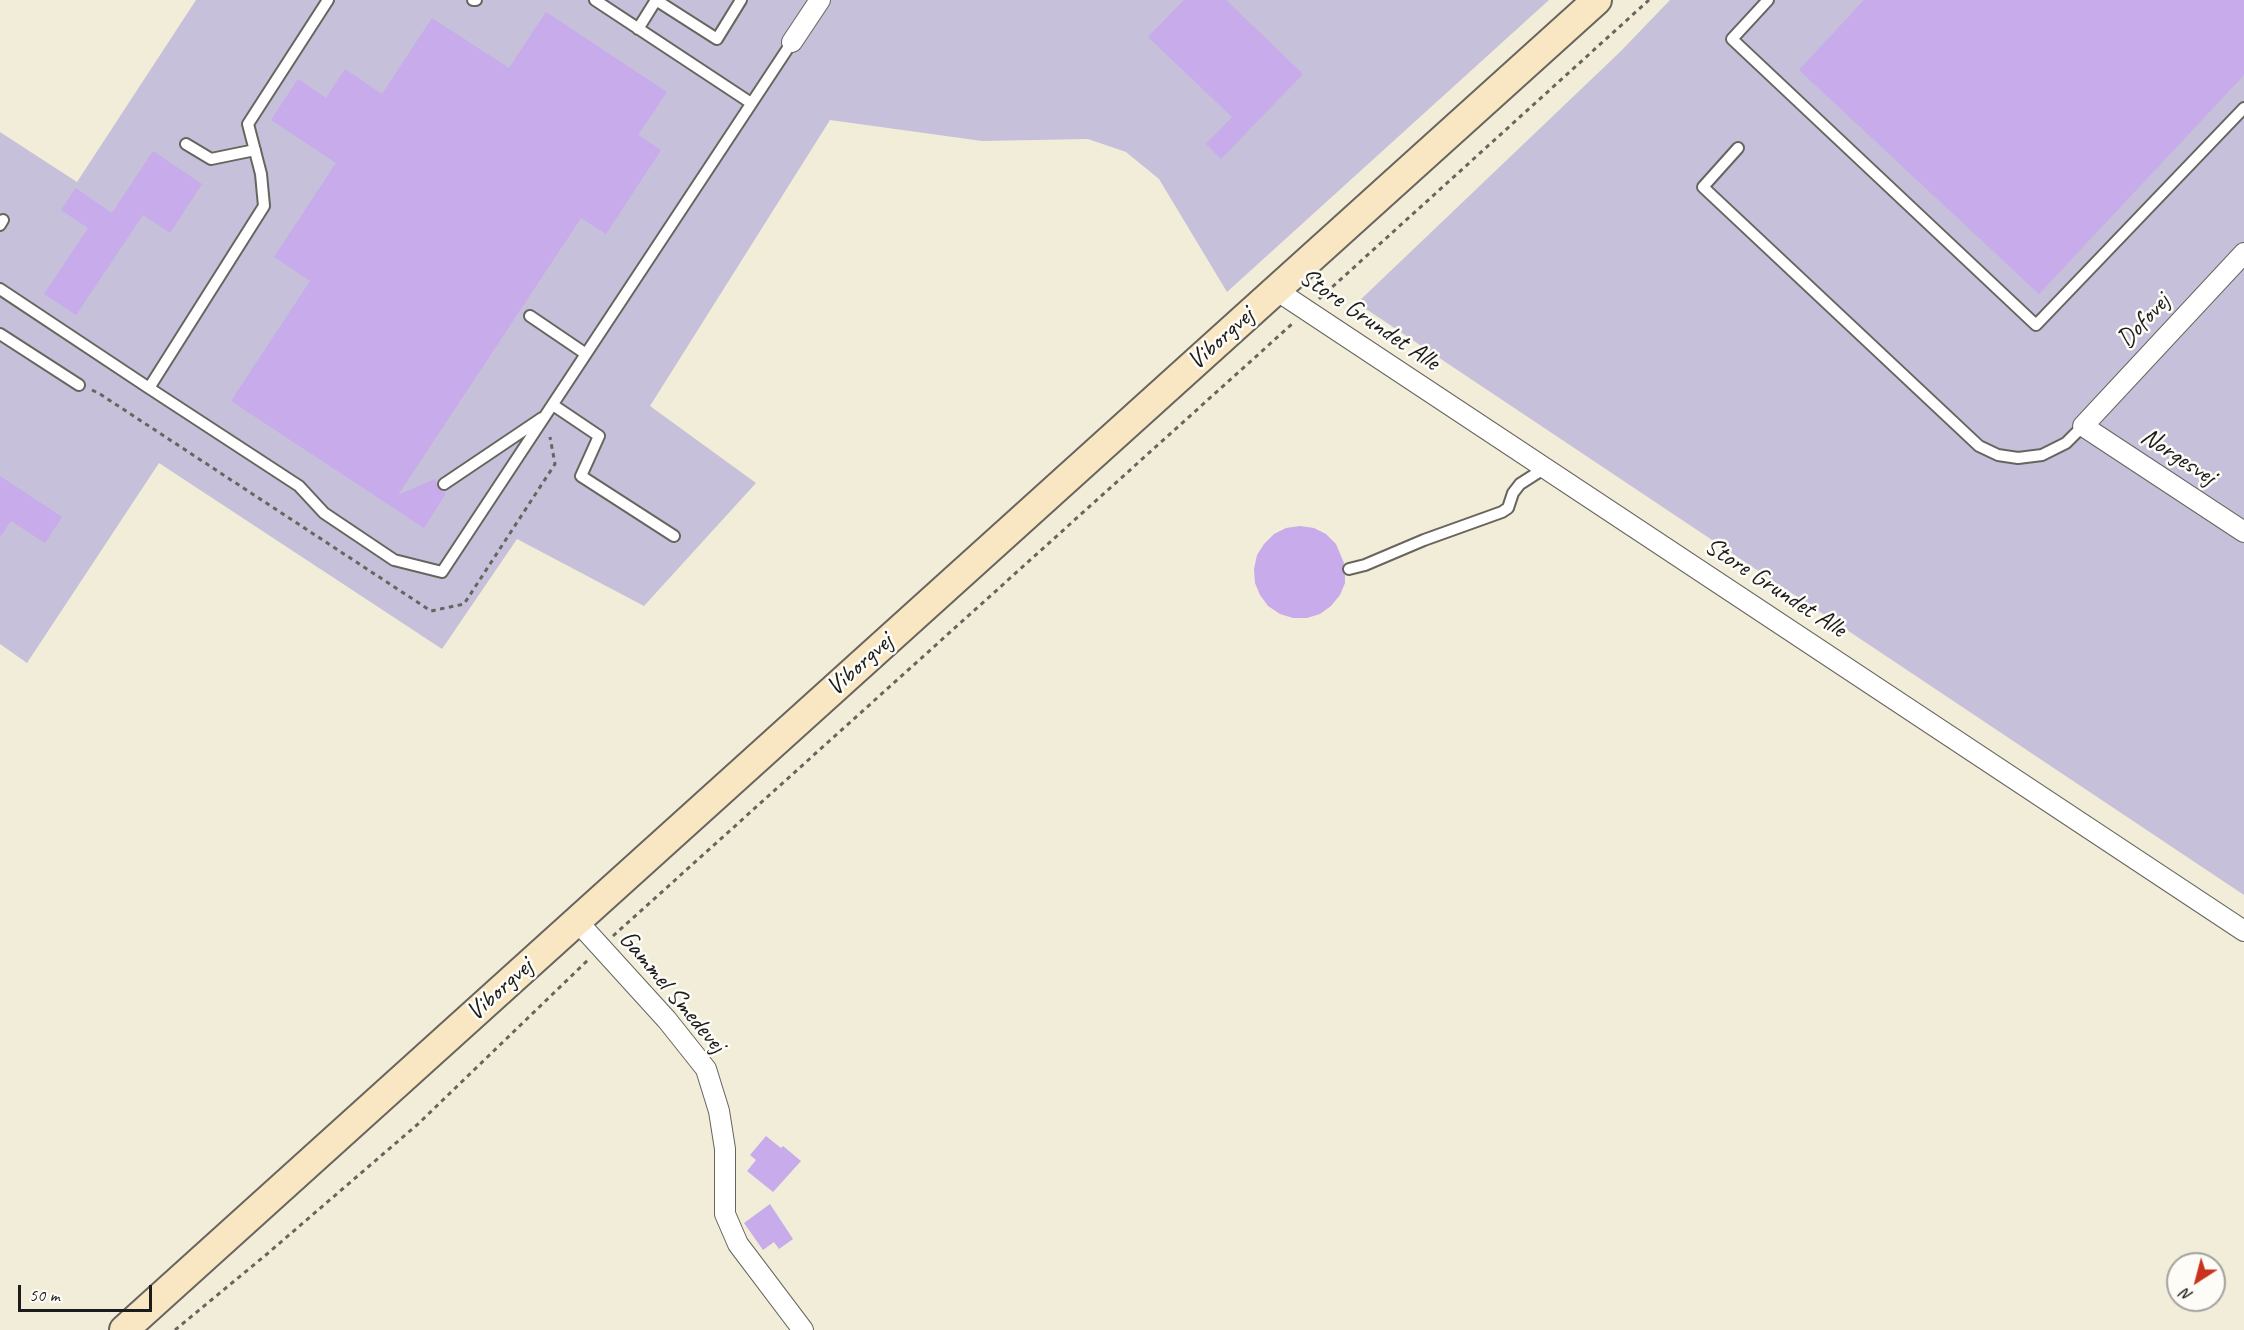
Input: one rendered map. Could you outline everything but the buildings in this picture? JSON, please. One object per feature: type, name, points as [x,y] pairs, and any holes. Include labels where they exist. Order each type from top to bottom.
[{"type":"street","points":[[792,42],[820,0]]},
{"type":"street","name":"Viborgvej","points":[[124,1330],[1597,0]]},
{"type":"street","name":"Dofovej","points":[[2083,426],[2244,253]]},
{"type":"street","name":"Store Grundet Alle","points":[[1276,290],[2244,931]]},
{"type":"street","name":"Norgesvej","points":[[2083,426],[2244,532]]},
{"type":"street","name":"Gammel Smedevej","points":[[577,921],[668,1020],[706,1070],[719,1111],[725,1149],[725,1214],[738,1244],[802,1330]]},
{"type":"lane","points":[[149,388],[264,206],[261,174],[248,124],[328,0]]},
{"type":"lane","points":[[595,0],[751,103]]},
{"type":"lane","points":[[638,29],[656,0],[717,39],[741,0]]},
{"type":"lane","points":[[1768,0],[1732,39],[2036,325],[2244,108]]},
{"type":"lane","points":[[0,289],[299,486],[324,513],[394,560],[442,572],[792,42]]},
{"type":"lane","points":[[186,144],[211,159],[255,150]]},
{"type":"lane","points":[[1738,148],[1704,187],[1979,446],[1998,455],[2018,458],[2042,455],[2066,443],[2083,426]]},
{"type":"lane","points":[[530,316],[586,354]]},
{"type":"lane","points":[[0,334],[79,386]]},
{"type":"lane","points":[[550,409],[565,414],[599,436],[581,476],[674,536]]},
{"type":"lane","points":[[444,484],[550,409]]},
{"type":"lane","points":[[1348,569],[1365,565],[1502,512],[1508,508],[1513,493],[1520,484],[1545,468]]},
{"type":"path","points":[[175,1330],[418,1124],[600,948],[1649,0]]},
{"type":"path","points":[[79,386],[100,394],[430,611],[464,604],[555,464],[549,438],[565,414]]},
{"type":"shaded area","points":[[196,0],[1549,0],[1227,292],[1159,179],[1126,152],[1088,139],[982,141],[830,120],[650,406],[756,483],[644,606],[517,539],[442,649],[159,463],[27,663],[0,644],[0,132],[77,182]]},
{"type":"shaded area","points":[[1670,0],[2244,0],[2244,895],[1357,303],[1621,51]]}]
